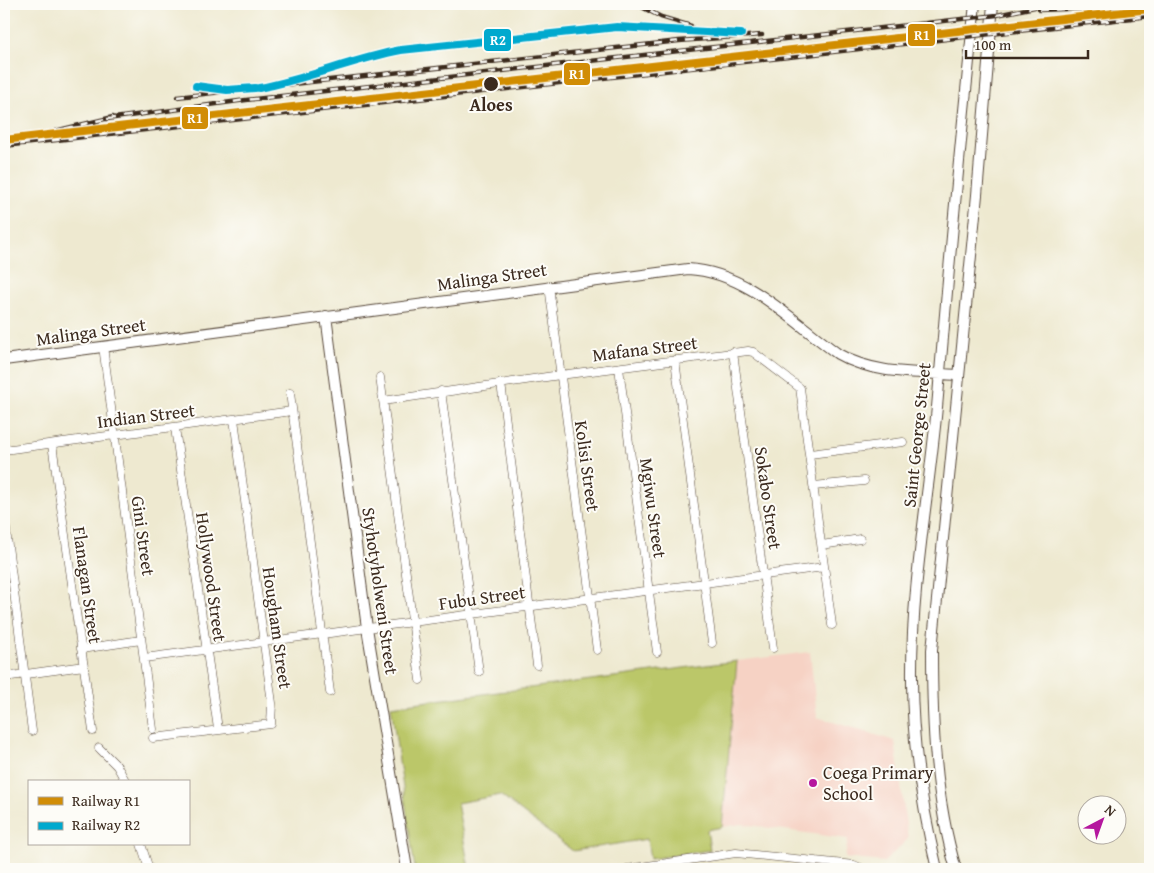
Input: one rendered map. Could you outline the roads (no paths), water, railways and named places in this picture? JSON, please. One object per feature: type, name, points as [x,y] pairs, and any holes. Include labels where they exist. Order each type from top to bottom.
[{"type":"main road","name":"Saint George Street","points":[[937,869],[918,770],[912,677],[919,569],[975,4]]},
{"type":"main road","name":"Saint George Street","points":[[956,869],[938,780],[932,650],[993,4]]},
{"type":"main road","name":"Malinga Street","points":[[4,360],[678,269],[715,272],[751,289],[838,354],[854,362],[878,369],[959,375]]},
{"type":"main road","name":"Styhotyholweni Street","points":[[326,316],[368,628],[407,869]]},
{"type":"street","name":"Kolisi Street","points":[[549,286],[597,650]]},
{"type":"street","name":"Gini Street","points":[[102,346],[153,729]]},
{"type":"street","name":"Mafana Street","points":[[383,401],[560,374],[733,352],[753,352],[800,388],[832,625]]},
{"type":"street","name":"Sokabo Street","points":[[733,352],[773,648]]},
{"type":"street","points":[[675,360],[712,643]]},
{"type":"street","name":"Mgiwu Street","points":[[619,368],[657,652]]},
{"type":"street","points":[[380,377],[420,680]]},
{"type":"street","points":[[501,383],[537,665]]},
{"type":"street","points":[[441,391],[479,672]]},
{"type":"street","points":[[290,394],[330,692]]},
{"type":"street","name":"Indian Street","points":[[4,450],[292,411]]},
{"type":"street","name":"Hougham Street","points":[[153,738],[271,724],[272,703],[234,419]]},
{"type":"street","name":"Hollywood Street","points":[[175,428],[205,651],[218,729]]},
{"type":"street","points":[[810,454],[903,442]]},
{"type":"street","name":"Flanagan Street","points":[[52,444],[93,731]]},
{"type":"street","points":[[814,486],[864,481]]},
{"type":"street","points":[[4,516],[32,731]]},
{"type":"street","points":[[822,545],[860,539]]},
{"type":"street","name":"Fubu Street","points":[[144,658],[824,567]]},
{"type":"street","points":[[80,648],[141,640]]},
{"type":"street","points":[[4,677],[84,666]]},
{"type":"street","points":[[100,748],[117,766],[125,780]]},
{"type":"street","points":[[142,846],[149,869]]},
{"type":"street","points":[[627,869],[651,868],[736,853],[854,865],[864,869]]},
{"type":"railway","points":[[636,4],[661,17],[691,26]]},
{"type":"railway","points":[[107,119],[246,100],[997,15],[1049,4]]},
{"type":"railway","points":[[1039,10],[1150,6]]},
{"type":"railway","points":[[4,146],[1150,16]]},
{"type":"railway","points":[[303,78],[401,50],[617,27],[715,32]]},
{"type":"railway","points":[[177,97],[679,41],[762,35]]},
{"type":"railway","points":[[196,86],[216,89]]},
{"type":"railway","points":[[34,136],[113,117]]},
{"type":"rail line","name":"R1","points":[[4,140],[1150,9]]},
{"type":"rail line","name":"R2","points":[[259,88],[295,80],[365,58],[401,50],[617,27],[741,34]]},
{"type":"rail line","name":"R2","points":[[196,86],[227,90],[255,88]]},
{"type":"place","name":"Aloes","points":[[491,84]]},
{"type":"place","name":"Coega Primary School","points":[[813,783]]}]
